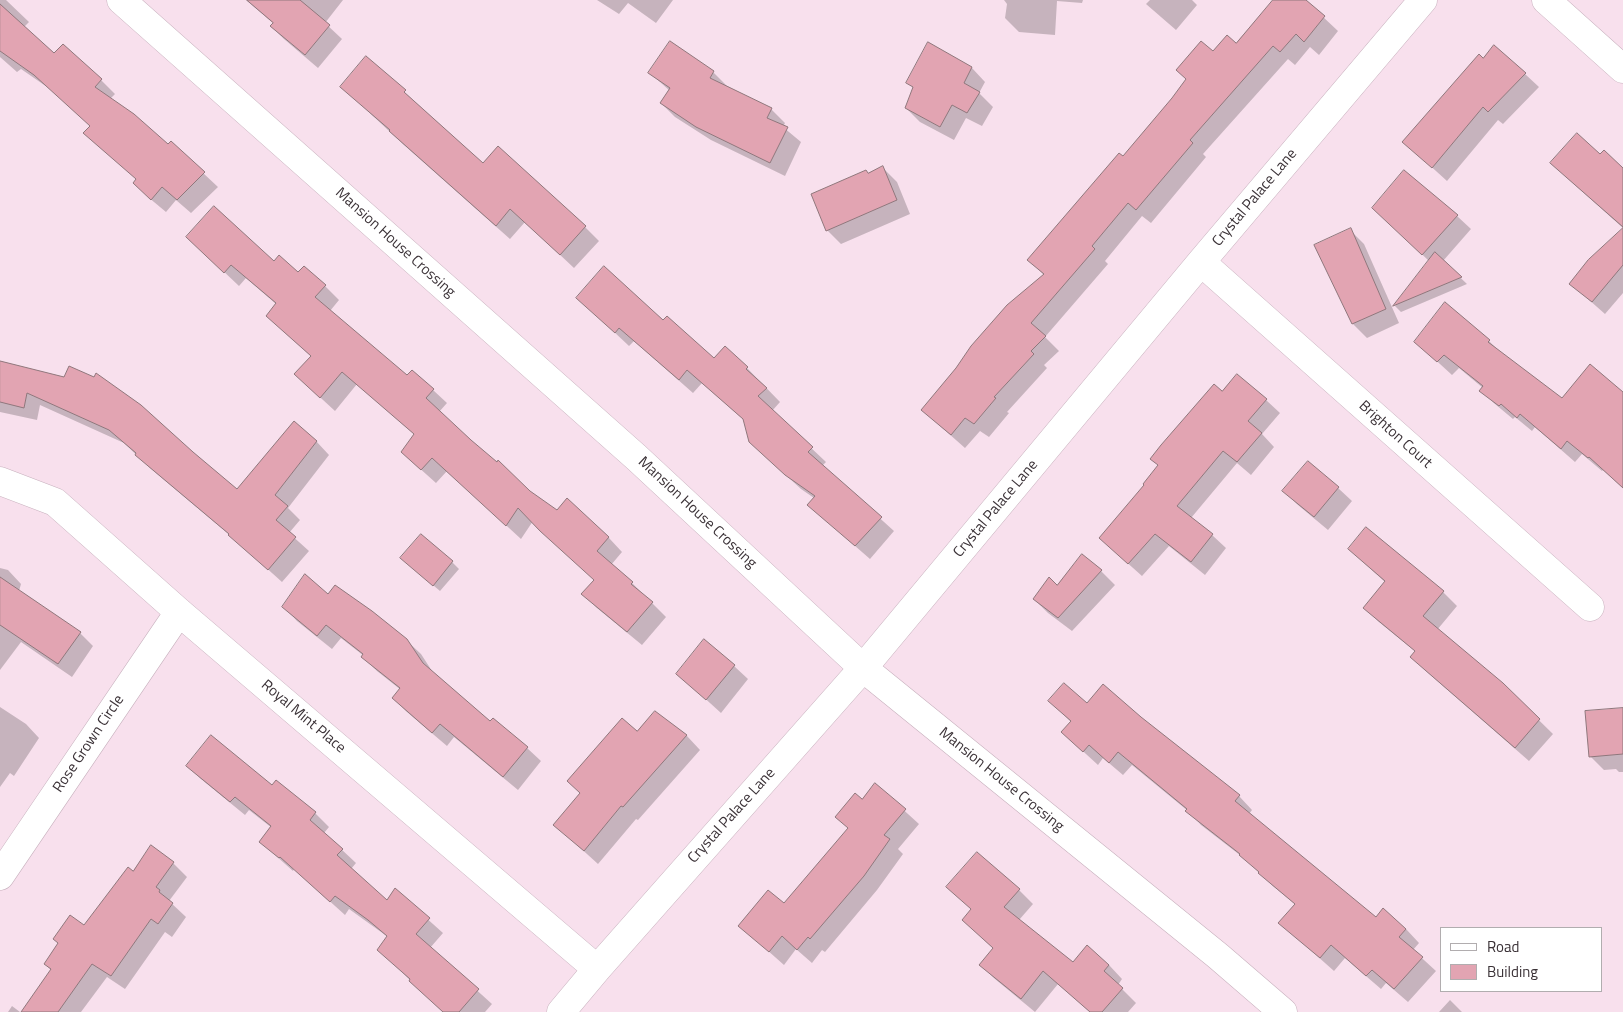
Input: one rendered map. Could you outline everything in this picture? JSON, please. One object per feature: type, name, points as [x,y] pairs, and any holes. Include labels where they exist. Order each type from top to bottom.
[{"type":"street","name":"Mansion House Crossing","points":[[121,0],[636,457],[863,668],[1218,956],[1284,1012]]},
{"type":"street","name":"Crystal Palace Lane","points":[[561,1012],[863,668],[1201,262],[1423,0]]},
{"type":"street","points":[[1546,0],[1623,69]]},
{"type":"street","name":"Brighton Court","points":[[1201,262],[1590,607]]},
{"type":"street","name":"Royal Mint Place","points":[[0,481],[55,502],[179,612],[597,969]]},
{"type":"street","name":"Rose Grown Circle","points":[[0,876],[179,612]]},
{"type":"building","points":[[247,0],[300,0],[330,25],[305,55],[270,26],[273,23]]},
{"type":"building","points":[[1273,0],[1306,0],[1325,16],[1304,42],[1296,34],[1280,52],[1273,46],[1190,140],[1193,143],[1136,210],[1128,203],[1092,246],[1095,249],[1031,323],[1046,336],[1031,351],[1034,354],[994,397],[996,398],[974,424],[965,418],[951,435],[921,410],[956,368],[971,346],[1007,305],[1044,274],[1027,260],[1119,153],[1123,156],[1172,98],[1186,79],[1176,70],[1201,41],[1213,51],[1227,35],[1236,43]]},
{"type":"building","points":[[0,4],[54,53],[63,44],[102,79],[95,87],[134,114],[168,144],[171,141],[205,172],[177,200],[162,187],[151,200],[133,183],[136,179],[83,133],[90,126],[34,75],[0,51]]},
{"type":"building","points":[[670,41],[714,71],[710,78],[772,108],[767,118],[788,127],[770,163],[696,127],[660,103],[670,88],[648,73]]},
{"type":"building","points":[[928,42],[972,67],[964,83],[980,92],[967,113],[952,105],[940,127],[905,108],[913,87],[906,83]]},
{"type":"building","points":[[1494,45],[1526,73],[1488,112],[1483,107],[1432,168],[1402,142],[1479,54],[1483,58]]},
{"type":"building","points":[[366,56],[406,90],[404,92],[483,163],[498,146],[586,226],[560,255],[510,209],[496,226],[340,87]]},
{"type":"building","points":[[1577,133],[1600,154],[1604,150],[1623,168],[1623,227],[1550,163]]},
{"type":"building","points":[[883,166],[897,200],[826,231],[811,194],[866,170],[868,173]]},
{"type":"building","points":[[1404,170],[1458,215],[1422,255],[1372,208]]},
{"type":"building","points":[[214,206],[274,261],[279,255],[298,272],[304,266],[326,285],[315,297],[407,375],[412,370],[434,389],[426,398],[471,440],[497,462],[498,460],[530,491],[557,510],[567,498],[609,537],[597,551],[633,582],[631,584],[653,602],[627,632],[581,594],[594,580],[540,531],[518,508],[506,526],[432,458],[421,470],[401,452],[414,434],[342,372],[320,398],[294,374],[311,356],[266,316],[276,303],[231,265],[224,273],[186,237]]},
{"type":"building","points":[[1351,228],[1386,309],[1352,324],[1314,245]]},
{"type":"building","points":[[1623,228],[1623,265],[1592,302],[1569,284],[1588,260]]},
{"type":"building","points":[[1435,252],[1462,277],[1393,306]]},
{"type":"building","points":[[604,266],[663,320],[667,316],[714,358],[725,346],[767,388],[758,396],[813,447],[808,452],[882,517],[855,546],[807,505],[815,496],[785,475],[749,442],[743,419],[687,370],[679,380],[619,328],[615,333],[576,298]]},
{"type":"building","points":[[1445,302],[1490,340],[1488,342],[1562,398],[1590,364],[1623,392],[1623,488],[1589,457],[1567,441],[1561,449],[1520,414],[1517,418],[1501,404],[1499,406],[1479,391],[1483,386],[1444,355],[1437,362],[1414,342]]},
{"type":"building","points":[[0,361],[64,377],[69,366],[94,377],[96,373],[141,405],[237,489],[294,421],[317,441],[275,495],[288,506],[276,520],[296,537],[268,570],[229,534],[135,455],[136,453],[109,430],[27,393],[24,408],[0,402]]},
{"type":"building","points":[[1237,374],[1267,399],[1248,421],[1262,433],[1237,462],[1223,451],[1177,506],[1213,534],[1191,562],[1155,534],[1128,564],[1099,538],[1144,485],[1158,465],[1150,459],[1161,445],[1214,384],[1222,391]]},
{"type":"building","points":[[1308,461],[1339,487],[1314,517],[1282,491]]},
{"type":"building","points":[[1366,527],[1444,591],[1423,616],[1503,683],[1540,719],[1515,748],[1410,657],[1415,651],[1363,608],[1385,581],[1348,549]]},
{"type":"building","points":[[421,534],[453,561],[433,586],[400,558]]},
{"type":"building","points":[[1082,554],[1102,570],[1058,618],[1033,599],[1049,577],[1057,585]]},
{"type":"building","points":[[305,574],[328,594],[335,585],[372,611],[407,639],[423,663],[490,721],[493,718],[528,747],[503,777],[440,724],[432,733],[392,698],[400,688],[361,657],[363,654],[326,625],[317,636],[282,607]]},
{"type":"building","points":[[0,577],[81,632],[58,664],[0,625]]},
{"type":"building","points":[[704,639],[735,665],[706,700],[676,674]]},
{"type":"building","points":[[1064,683],[1087,703],[1103,684],[1141,717],[1240,795],[1235,801],[1376,917],[1383,908],[1406,929],[1399,937],[1423,957],[1394,989],[1372,970],[1366,976],[1331,945],[1320,958],[1278,923],[1295,904],[1258,873],[1240,854],[1185,811],[1187,809],[1118,752],[1109,763],[1089,745],[1083,752],[1061,732],[1071,721],[1048,701]]},
{"type":"building","points":[[1623,708],[1623,754],[1589,757],[1585,711]]},
{"type":"building","points":[[655,711],[687,735],[623,807],[621,806],[584,851],[553,825],[580,793],[567,781],[622,718],[637,731]]},
{"type":"building","points":[[211,735],[272,785],[276,780],[316,812],[310,820],[343,849],[337,855],[387,900],[395,888],[430,918],[416,934],[479,989],[459,1012],[443,1012],[377,950],[387,936],[335,896],[330,902],[280,857],[259,842],[271,826],[235,797],[230,802],[186,766]]},
{"type":"building","points":[[875,783],[906,809],[884,835],[890,839],[864,876],[810,939],[808,937],[797,950],[782,936],[769,952],[738,926],[768,890],[784,903],[848,828],[835,817],[855,793],[862,799]]},
{"type":"building","points":[[151,845],[174,862],[156,887],[160,890],[159,892],[173,903],[158,924],[151,919],[111,976],[92,964],[58,1012],[21,1012],[51,969],[44,964],[58,943],[53,939],[70,915],[84,925],[128,867],[133,871]]},
{"type":"building","points":[[977,852],[1020,889],[1004,907],[1073,962],[1087,945],[1109,965],[1104,971],[1123,988],[1102,1012],[1090,1012],[1043,971],[1021,999],[979,965],[993,948],[962,920],[971,909],[946,887]]}]
